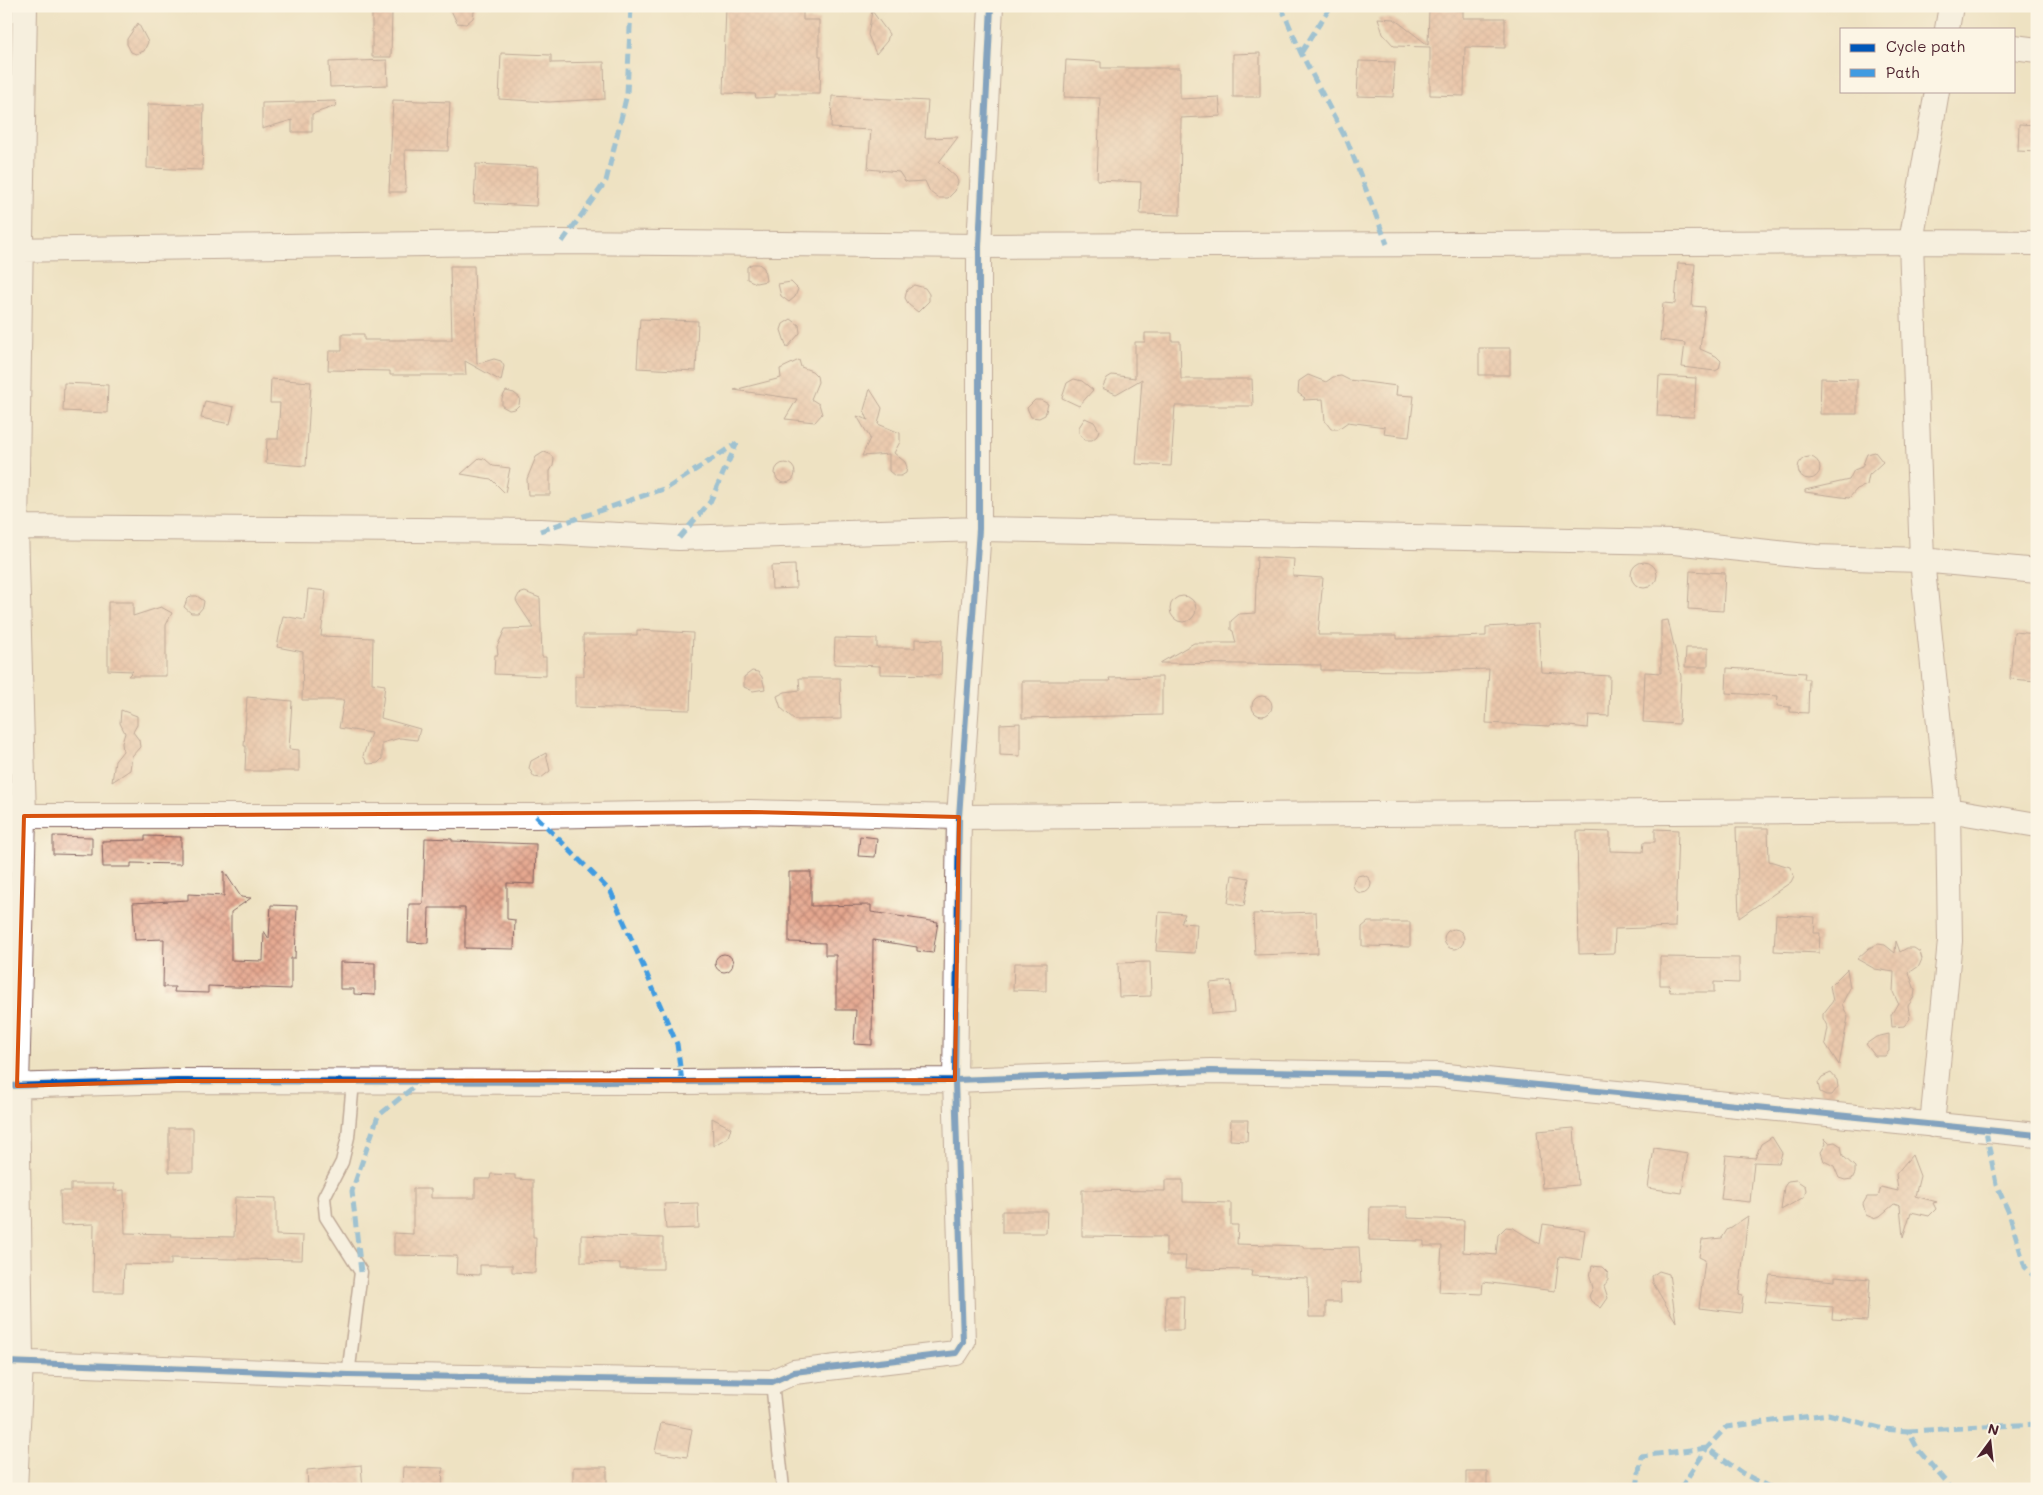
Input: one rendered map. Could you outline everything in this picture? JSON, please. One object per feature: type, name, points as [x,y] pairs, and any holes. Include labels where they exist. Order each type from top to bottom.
[{"type":"street","points":[[15,1489],[12,1086],[15,816],[11,527],[14,250],[26,6]]},
{"type":"street","points":[[14,1361],[348,1375],[772,1382],[794,1372],[956,1353],[963,1342],[955,1080],[959,817],[979,528],[979,246],[991,6]]},
{"type":"street","points":[[1947,28],[1951,6]]},
{"type":"street","points":[[2016,47],[2037,50]]},
{"type":"street","points":[[1932,1125],[1950,941],[1948,810],[1922,560],[1911,242],[1937,92]]},
{"type":"street","points":[[14,250],[562,242],[979,246],[2037,243]]},
{"type":"street","points":[[11,527],[540,531],[679,538],[979,528],[1674,542],[1815,557],[1922,560],[2037,571]]},
{"type":"street","points":[[15,816],[536,816],[749,812],[959,817],[1948,810],[2037,825]]},
{"type":"street","points":[[12,1086],[177,1081],[955,1080],[1211,1071],[1437,1075],[2037,1135]]},
{"type":"lane","points":[[348,1375],[361,1272],[326,1217],[324,1197],[342,1162],[346,1145],[353,1082]]},
{"type":"lane","points":[[772,1382],[783,1489]]},
{"type":"highlighted area","points":[[749,812],[959,817],[955,1080],[177,1081],[17,1086],[24,816]]},
{"type":"building","points":[[449,6],[475,6],[473,18],[466,24],[457,23]]},
{"type":"building","points":[[726,6],[803,6],[803,20],[819,20],[819,56],[821,56],[820,94],[775,94],[775,97],[756,98],[755,94],[723,93]]},
{"type":"building","points":[[1429,9],[1463,10],[1463,18],[1505,18],[1505,48],[1465,47],[1464,96],[1430,95],[1430,47],[1394,46],[1383,34],[1378,18],[1394,19],[1428,45]]},
{"type":"building","points":[[372,11],[392,11],[391,57],[372,57]]},
{"type":"building","points":[[872,11],[889,34],[887,41],[876,54],[868,35]]},
{"type":"building","points":[[138,23],[148,42],[144,51],[136,54],[131,52],[127,39]]},
{"type":"building","points":[[501,53],[551,55],[551,63],[604,62],[605,99],[549,102],[499,99]]},
{"type":"building","points":[[1260,53],[1260,97],[1233,97],[1233,54]]},
{"type":"building","points":[[387,60],[388,85],[330,87],[329,62]]},
{"type":"building","points":[[1066,60],[1101,62],[1101,68],[1180,68],[1180,99],[1219,97],[1221,116],[1181,118],[1180,215],[1140,214],[1141,182],[1097,180],[1100,98],[1064,97]]},
{"type":"building","points":[[1359,61],[1395,62],[1393,97],[1357,96]]},
{"type":"building","points":[[832,96],[928,101],[925,138],[958,137],[939,162],[956,177],[958,182],[955,191],[948,198],[938,198],[930,192],[925,181],[908,182],[905,181],[899,172],[868,169],[871,130],[831,128]]},
{"type":"building","points":[[393,100],[450,102],[448,151],[405,150],[406,192],[389,192]]},
{"type":"building","points":[[335,101],[336,106],[312,114],[312,132],[292,132],[292,120],[262,129],[262,103]]},
{"type":"building","points":[[148,104],[204,105],[202,170],[147,168]]},
{"type":"building","points":[[2019,124],[2037,125],[2037,152],[2018,151]]},
{"type":"building","points":[[476,164],[538,167],[536,206],[474,203]]},
{"type":"building","points":[[1678,263],[1695,264],[1692,306],[1705,307],[1700,349],[1716,356],[1721,361],[1719,369],[1715,371],[1682,367],[1685,343],[1660,340],[1663,303],[1675,304]]},
{"type":"building","points":[[752,264],[759,264],[764,268],[766,281],[756,283],[747,279],[747,267]]},
{"type":"building","points":[[450,266],[474,266],[477,364],[494,359],[501,361],[504,366],[501,381],[465,361],[466,375],[390,375],[390,371],[328,370],[329,351],[342,351],[342,334],[364,334],[364,340],[452,340]]},
{"type":"building","points":[[791,282],[798,289],[795,297],[789,302],[781,296],[778,284]]},
{"type":"building","points":[[914,285],[925,288],[929,294],[929,301],[918,312],[909,305],[905,298],[907,290]]},
{"type":"building","points":[[640,319],[698,321],[696,371],[637,368]]},
{"type":"building","points":[[791,319],[799,325],[800,333],[787,348],[781,330],[783,324]]},
{"type":"building","points":[[1145,333],[1172,333],[1172,341],[1180,341],[1181,379],[1252,379],[1253,406],[1175,406],[1171,466],[1136,464],[1142,379],[1116,394],[1102,388],[1107,378],[1112,375],[1135,378],[1135,342],[1145,342]]},
{"type":"building","points":[[1479,348],[1510,348],[1510,375],[1479,375]]},
{"type":"building","points":[[799,360],[801,367],[812,371],[817,376],[818,382],[811,399],[819,404],[822,414],[815,422],[785,419],[797,399],[734,390],[781,378],[780,369]]},
{"type":"building","points":[[1308,375],[1326,382],[1333,377],[1341,376],[1349,380],[1397,386],[1396,395],[1414,396],[1409,437],[1384,434],[1385,427],[1348,422],[1338,429],[1331,429],[1325,421],[1323,399],[1303,400],[1305,398],[1298,393],[1299,381]]},
{"type":"building","points":[[1659,376],[1696,378],[1694,417],[1657,416]]},
{"type":"building","points":[[1821,378],[1857,379],[1857,414],[1820,414]]},
{"type":"building","points":[[271,379],[311,382],[306,466],[266,463],[267,439],[278,439],[280,403],[270,403]]},
{"type":"building","points":[[1074,379],[1082,381],[1093,390],[1079,406],[1062,398],[1067,383]]},
{"type":"building","points":[[64,383],[108,385],[107,413],[63,411]]},
{"type":"building","points":[[870,389],[882,408],[878,424],[900,433],[900,442],[894,453],[905,462],[907,467],[906,473],[901,476],[895,476],[889,471],[889,454],[862,456],[870,438],[857,416],[868,420],[864,410]]},
{"type":"building","points":[[506,391],[514,393],[520,398],[519,405],[515,409],[509,410],[502,406],[502,398]]},
{"type":"building","points":[[1035,400],[1041,400],[1048,404],[1045,415],[1039,418],[1031,417],[1027,408]]},
{"type":"building","points":[[205,401],[234,407],[230,424],[201,418]]},
{"type":"building","points":[[1085,418],[1094,422],[1099,430],[1097,436],[1092,440],[1085,440],[1079,433],[1079,427]]},
{"type":"building","points":[[544,452],[550,454],[554,459],[550,471],[550,495],[528,495],[527,479],[536,457]]},
{"type":"building","points":[[1875,452],[1883,462],[1869,475],[1867,485],[1857,489],[1849,498],[1805,492],[1805,490],[1849,480],[1854,470],[1862,467],[1867,454]]},
{"type":"building","points":[[1809,457],[1817,460],[1820,468],[1817,476],[1809,479],[1801,476],[1798,468],[1801,460]]},
{"type":"building","points":[[479,458],[485,459],[493,466],[510,468],[505,493],[491,479],[461,474]]},
{"type":"building","points":[[785,463],[792,466],[795,473],[792,480],[785,483],[778,480],[775,473],[778,466]]},
{"type":"building","points":[[1257,557],[1294,559],[1293,576],[1323,578],[1318,635],[1397,635],[1397,639],[1486,636],[1486,627],[1538,624],[1541,672],[1610,676],[1609,716],[1589,715],[1588,728],[1550,724],[1550,726],[1486,723],[1489,669],[1416,671],[1321,670],[1321,665],[1160,663],[1194,643],[1236,643],[1233,631],[1231,630],[1231,621],[1239,614],[1255,613]]},
{"type":"building","points":[[1644,562],[1653,566],[1657,575],[1653,584],[1644,588],[1635,584],[1631,575],[1635,566]]},
{"type":"building","points":[[795,565],[796,588],[772,589],[771,566]]},
{"type":"building","points":[[1690,571],[1725,573],[1723,611],[1688,609]]},
{"type":"building","points":[[308,589],[326,591],[321,636],[373,638],[372,683],[385,685],[381,718],[420,729],[417,740],[400,738],[382,743],[382,759],[378,763],[368,764],[363,756],[371,733],[339,728],[344,700],[302,700],[303,652],[277,647],[283,616],[305,620]]},
{"type":"building","points":[[525,592],[540,598],[542,657],[546,657],[546,676],[494,674],[495,655],[498,655],[497,647],[505,629],[534,628],[516,600],[519,594]]},
{"type":"building","points":[[191,596],[197,596],[204,601],[203,607],[198,613],[191,613],[184,607]]},
{"type":"building","points":[[1183,596],[1192,600],[1196,609],[1192,618],[1183,622],[1174,618],[1170,609],[1174,600]]},
{"type":"building","points":[[108,602],[133,602],[133,616],[161,607],[172,613],[166,625],[166,676],[128,676],[133,671],[108,670]]},
{"type":"building","points":[[1668,620],[1681,676],[1679,724],[1643,722],[1645,672],[1661,673],[1661,621]]},
{"type":"building","points":[[637,630],[693,633],[690,710],[575,707],[575,676],[584,676],[583,635],[637,635]]},
{"type":"building","points":[[2014,632],[2037,634],[2037,681],[2010,679]]},
{"type":"building","points":[[835,638],[877,639],[877,648],[915,648],[915,639],[942,640],[941,675],[880,674],[880,666],[834,664]]},
{"type":"building","points":[[1686,648],[1708,648],[1708,667],[1685,667]]},
{"type":"building","points":[[1727,668],[1805,673],[1804,679],[1809,679],[1808,713],[1790,712],[1790,707],[1777,706],[1778,696],[1726,693]]},
{"type":"building","points":[[752,671],[758,672],[762,677],[765,689],[753,691],[744,687],[744,677]]},
{"type":"building","points":[[1162,677],[1162,715],[1022,718],[1022,681],[1110,681],[1109,678]]},
{"type":"building","points":[[799,678],[840,678],[841,719],[795,720],[781,708],[777,696],[785,692],[800,690]]},
{"type":"building","points":[[1262,696],[1269,699],[1272,706],[1269,713],[1262,716],[1255,713],[1252,706],[1255,699]]},
{"type":"building","points":[[247,697],[292,701],[289,749],[299,750],[299,771],[245,771],[246,746],[244,746]]},
{"type":"building","points":[[121,710],[137,716],[137,725],[133,732],[139,740],[140,747],[132,756],[130,770],[112,782],[115,761],[123,751],[122,743],[125,733],[120,723]]},
{"type":"building","points":[[1020,723],[1020,756],[1000,755],[1000,724]]},
{"type":"building","points":[[546,753],[550,771],[541,778],[534,777],[529,768],[531,761]]},
{"type":"building","points":[[1736,828],[1768,828],[1769,861],[1790,867],[1794,876],[1791,882],[1739,918]]},
{"type":"building","points":[[1655,829],[1678,830],[1675,927],[1615,929],[1614,953],[1579,954],[1577,831],[1610,832],[1610,851],[1643,852],[1644,842],[1655,842]]},
{"type":"building","points":[[53,836],[92,837],[92,855],[53,854]]},
{"type":"building","points":[[145,836],[181,837],[181,864],[131,863],[131,867],[103,867],[102,841],[145,840]]},
{"type":"building","points":[[860,836],[877,838],[875,857],[858,856]]},
{"type":"building","points":[[425,838],[452,839],[452,841],[536,844],[535,884],[507,883],[507,919],[515,920],[514,949],[465,948],[465,908],[429,908],[428,943],[408,942],[409,904],[423,904]]},
{"type":"building","points":[[224,871],[241,897],[251,898],[231,912],[231,960],[263,961],[264,931],[269,939],[271,905],[297,906],[295,958],[291,958],[291,989],[208,986],[208,993],[174,992],[175,987],[163,987],[164,939],[135,940],[133,903],[188,900],[188,894],[224,896]]},
{"type":"building","points":[[789,872],[811,872],[811,906],[871,905],[871,912],[938,922],[933,953],[917,951],[917,947],[873,940],[872,1045],[854,1044],[856,1010],[836,1010],[836,955],[825,955],[825,943],[789,942]]},
{"type":"building","points":[[1232,875],[1249,878],[1244,906],[1228,903]]},
{"type":"building","points":[[1358,875],[1366,875],[1371,880],[1369,891],[1358,893],[1353,888],[1353,880]]},
{"type":"building","points":[[1159,912],[1185,914],[1181,923],[1197,924],[1195,953],[1156,951]]},
{"type":"building","points":[[1316,912],[1318,953],[1255,955],[1253,914]]},
{"type":"building","points":[[1776,915],[1815,917],[1814,933],[1820,933],[1819,953],[1774,951]]},
{"type":"building","points":[[1368,922],[1410,922],[1410,947],[1362,946],[1362,927]]},
{"type":"building","points":[[1454,929],[1461,932],[1464,939],[1461,946],[1454,949],[1447,946],[1444,939],[1447,932]]},
{"type":"building","points":[[1896,941],[1900,952],[1907,948],[1914,948],[1920,952],[1922,959],[1919,966],[1909,973],[1915,990],[1914,997],[1908,1006],[1910,1019],[1904,1026],[1892,1027],[1891,1015],[1898,1003],[1893,992],[1894,972],[1875,969],[1857,959],[1869,948],[1878,944],[1885,945],[1895,953]]},
{"type":"building","points":[[724,954],[730,957],[733,963],[730,969],[724,972],[718,969],[715,963],[718,957]]},
{"type":"building","points":[[1660,957],[1739,958],[1739,983],[1714,982],[1714,992],[1670,992],[1669,985],[1660,985]]},
{"type":"building","points":[[340,962],[375,963],[375,995],[354,994],[354,989],[340,989]]},
{"type":"building","points":[[1150,962],[1151,996],[1119,997],[1118,963]]},
{"type":"building","points":[[1014,963],[1046,963],[1046,991],[1013,990]]},
{"type":"building","points":[[1847,969],[1850,988],[1842,1004],[1848,1017],[1839,1065],[1825,1043],[1828,1028],[1823,1014],[1833,1001],[1830,986]]},
{"type":"building","points":[[1231,981],[1234,1012],[1212,1014],[1210,983]]},
{"type":"building","points":[[1889,1034],[1889,1051],[1885,1056],[1875,1056],[1866,1044],[1876,1037]]},
{"type":"building","points":[[1831,1073],[1837,1080],[1838,1087],[1832,1095],[1826,1095],[1820,1092],[1818,1083],[1822,1077]]},
{"type":"building","points":[[712,1118],[731,1128],[728,1137],[713,1146]]},
{"type":"building","points":[[1231,1120],[1248,1120],[1247,1141],[1230,1140]]},
{"type":"building","points":[[169,1128],[193,1128],[193,1172],[169,1172]]},
{"type":"building","points":[[1574,1128],[1578,1185],[1542,1188],[1537,1131]]},
{"type":"building","points":[[1772,1137],[1782,1153],[1779,1163],[1754,1162],[1750,1202],[1721,1199],[1726,1155],[1755,1158],[1761,1144]]},
{"type":"building","points":[[1824,1138],[1829,1143],[1835,1142],[1841,1146],[1843,1156],[1855,1167],[1852,1179],[1845,1180],[1839,1178],[1834,1166],[1824,1161],[1821,1152],[1826,1144]]},
{"type":"building","points":[[1654,1148],[1688,1153],[1682,1193],[1648,1188]]},
{"type":"building","points":[[1912,1155],[1920,1176],[1915,1196],[1937,1202],[1933,1203],[1936,1209],[1929,1216],[1911,1212],[1903,1237],[1900,1206],[1894,1204],[1880,1216],[1873,1218],[1866,1215],[1863,1204],[1867,1197],[1878,1197],[1881,1187],[1898,1191],[1896,1174]]},
{"type":"building","points":[[491,1174],[515,1175],[515,1179],[533,1180],[533,1237],[536,1237],[535,1273],[512,1272],[512,1265],[480,1265],[480,1275],[456,1274],[457,1256],[394,1255],[394,1233],[413,1234],[413,1189],[431,1189],[431,1198],[475,1198],[475,1179],[490,1179]]},
{"type":"building","points":[[1165,1180],[1183,1180],[1183,1202],[1231,1203],[1231,1225],[1238,1225],[1237,1244],[1303,1246],[1303,1248],[1359,1247],[1361,1282],[1340,1283],[1341,1302],[1326,1302],[1326,1317],[1309,1317],[1308,1278],[1251,1276],[1252,1270],[1185,1269],[1186,1256],[1166,1256],[1166,1237],[1082,1236],[1082,1190],[1165,1191]]},
{"type":"building","points":[[1796,1180],[1805,1186],[1804,1197],[1781,1210],[1784,1187],[1788,1181]]},
{"type":"building","points":[[71,1184],[114,1184],[114,1191],[124,1190],[125,1233],[234,1237],[235,1197],[276,1198],[276,1235],[303,1236],[302,1260],[171,1258],[171,1265],[124,1264],[123,1292],[93,1292],[94,1224],[61,1225],[60,1191],[71,1191]]},
{"type":"building","points":[[698,1203],[699,1228],[666,1229],[664,1204]]},
{"type":"building","points":[[1370,1207],[1407,1207],[1407,1218],[1464,1220],[1463,1252],[1496,1255],[1498,1235],[1506,1227],[1513,1228],[1540,1244],[1543,1224],[1585,1230],[1581,1260],[1559,1256],[1555,1291],[1483,1282],[1482,1294],[1439,1292],[1442,1246],[1424,1246],[1424,1241],[1369,1240]]},
{"type":"building","points":[[1002,1211],[1047,1211],[1046,1233],[1002,1233]]},
{"type":"building","points":[[1748,1216],[1739,1295],[1743,1296],[1741,1313],[1699,1308],[1705,1260],[1699,1257],[1702,1240],[1722,1238],[1727,1230]]},
{"type":"building","points":[[581,1235],[663,1238],[663,1269],[620,1269],[620,1263],[581,1262]]},
{"type":"building","points":[[1592,1266],[1602,1267],[1608,1273],[1608,1280],[1604,1286],[1608,1298],[1601,1308],[1591,1301],[1589,1296],[1593,1288],[1590,1277]]},
{"type":"building","points":[[1659,1271],[1669,1274],[1676,1322],[1653,1283],[1652,1276]]},
{"type":"building","points":[[1770,1275],[1835,1281],[1835,1276],[1870,1279],[1867,1321],[1832,1319],[1833,1307],[1765,1302]]},
{"type":"building","points":[[1166,1296],[1184,1296],[1183,1330],[1165,1330]]},
{"type":"building","points":[[661,1423],[692,1429],[687,1457],[655,1452]]},
{"type":"building","points":[[361,1465],[363,1489],[308,1489],[307,1470]]},
{"type":"building","points":[[403,1467],[443,1468],[442,1489],[402,1489]]},
{"type":"building","points":[[573,1467],[607,1467],[607,1489],[573,1489]]},
{"type":"building","points":[[1466,1471],[1487,1471],[1487,1489],[1466,1489]]},
{"type":"marked path","points":[[562,242],[606,181],[627,94],[631,6]]},
{"type":"marked path","points":[[1281,6],[1301,53],[1348,143],[1387,244]]},
{"type":"marked path","points":[[1301,53],[1331,6]]},
{"type":"marked path","points":[[540,531],[669,487],[737,443]]},
{"type":"marked path","points":[[679,538],[710,502],[737,443]]},
{"type":"marked path","points":[[536,816],[611,892],[677,1044],[682,1082]]},
{"type":"marked path","points":[[361,1272],[352,1191],[378,1116],[420,1082]]},
{"type":"marked path","points":[[1986,1131],[1996,1184],[2009,1213],[2025,1267],[2037,1279]]},
{"type":"marked path","points":[[1680,1489],[1707,1448],[1726,1427],[1828,1414],[1884,1429],[1908,1431],[1919,1451],[1952,1489]]},
{"type":"marked path","points":[[1908,1431],[2037,1424]]},
{"type":"marked path","points":[[1637,1489],[1641,1456],[1707,1448],[1742,1473],[1773,1489]]},
{"type":"cycle path","points":[[6,1362],[348,1375],[772,1382],[794,1372],[956,1353],[963,1342],[955,1080],[959,817],[979,529],[979,246],[991,6]]},
{"type":"cycle path","points":[[6,1086],[177,1081],[682,1082],[955,1080],[1211,1071],[1437,1075],[2037,1135]]}]
